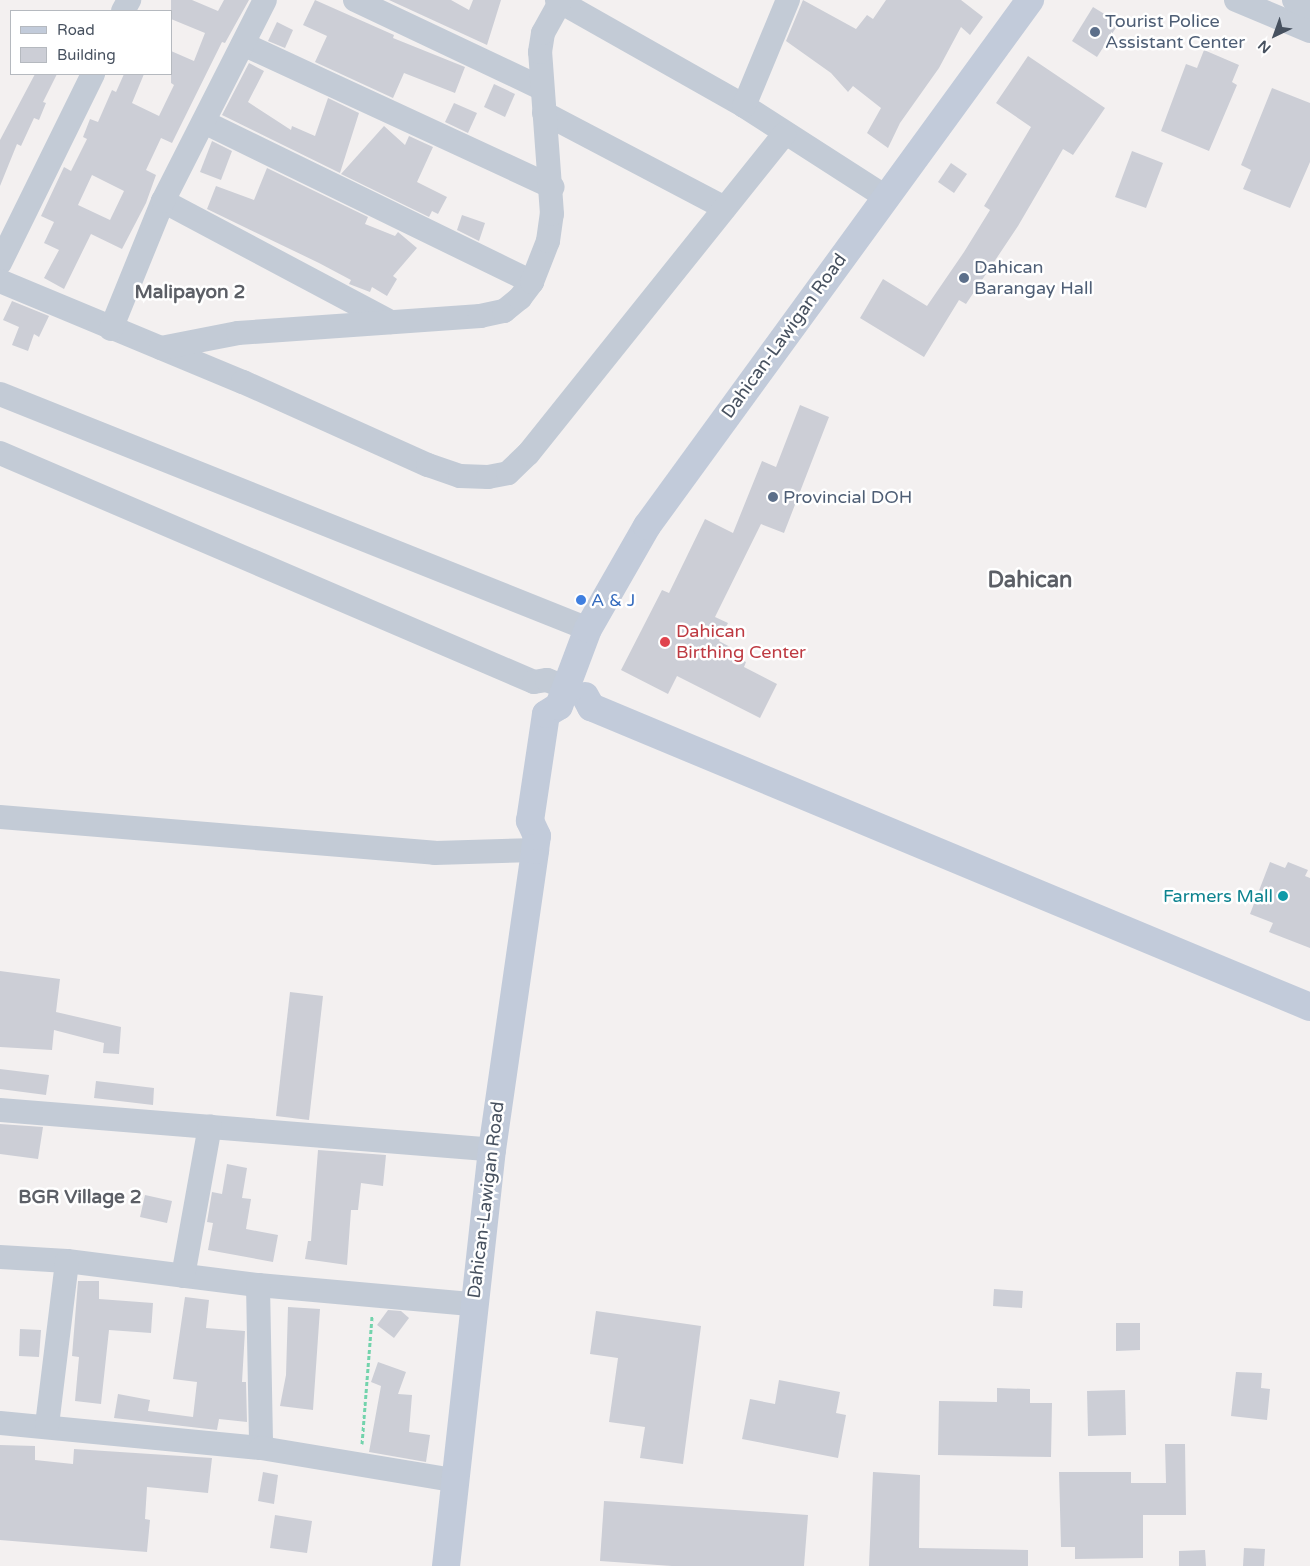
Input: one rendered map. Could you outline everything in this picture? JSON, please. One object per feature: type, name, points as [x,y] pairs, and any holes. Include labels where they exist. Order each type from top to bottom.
[{"type":"main road","name":"Dahican-Lawigan Road","points":[[446,1566],[453,1480],[492,1150],[536,843],[548,824],[564,719],[564,692],[588,629],[647,526],[1030,0]]},
{"type":"main road","points":[[564,692],[599,692],[1310,992]]},
{"type":"main road","points":[[564,692],[592,707],[1310,1007]]},
{"type":"street","points":[[110,329],[163,201],[265,0]]},
{"type":"street","points":[[355,0],[541,88]]},
{"type":"street","points":[[744,106],[788,0]]},
{"type":"street","points":[[1236,0],[1281,8],[1310,31]]},
{"type":"street","points":[[1294,0],[1310,7]]},
{"type":"street","points":[[161,348],[238,333],[480,316],[504,310],[520,298],[532,282],[548,241],[553,186],[541,88],[543,33],[558,1],[744,106],[784,134],[886,198]]},
{"type":"street","points":[[242,44],[553,186]]},
{"type":"street","points":[[93,75],[0,272],[110,329],[161,348],[428,466],[460,476],[488,478],[502,474],[508,472],[528,454],[784,134]]},
{"type":"street","points":[[544,113],[724,208]]},
{"type":"street","points":[[204,122],[532,282]]},
{"type":"street","points":[[163,201],[392,322]]},
{"type":"street","points":[[0,394],[588,629]]},
{"type":"street","points":[[0,441],[539,670],[564,692]]},
{"type":"street","points":[[0,454],[534,682],[564,692]]},
{"type":"street","points":[[0,817],[435,852],[536,843]]},
{"type":"street","points":[[0,1110],[492,1150]]},
{"type":"street","points":[[183,1276],[210,1126]]},
{"type":"street","points":[[0,1257],[67,1261],[258,1285],[473,1304]]},
{"type":"street","points":[[47,1425],[67,1261]]},
{"type":"street","points":[[258,1285],[261,1448]]},
{"type":"street","points":[[0,1423],[47,1425],[261,1448],[453,1480]]},
{"type":"path","points":[[360,1465],[373,1296]]},
{"type":"building","points":[[171,0],[192,0],[218,11],[224,0],[249,0],[225,43],[222,42],[172,143],[161,138],[146,170],[156,175],[146,203],[122,249],[91,234],[64,289],[44,278],[59,250],[44,243],[54,222],[41,216],[64,167],[71,171],[87,139],[83,137],[90,119],[98,122],[112,90],[116,92],[124,75],[144,75],[132,103],[159,116],[174,85],[171,83],[172,51],[194,61],[205,33],[172,19]],"holes":[[[92,175],[124,191],[110,220],[78,205]]]},
{"type":"building","points":[[315,0],[394,35],[393,38],[465,67],[455,93],[404,73],[393,98],[315,62],[327,36],[303,25]]},
{"type":"building","points":[[389,0],[451,0],[469,10],[473,0],[501,0],[487,45]]},
{"type":"building","points":[[803,0],[856,29],[867,15],[873,19],[886,0],[961,0],[983,17],[970,35],[961,27],[939,68],[900,123],[888,148],[867,133],[881,108],[853,86],[848,92],[831,73],[786,41]]},
{"type":"building","points":[[1093,7],[1119,23],[1097,57],[1072,41]]},
{"type":"building","points":[[277,22],[293,30],[285,48],[268,41]]},
{"type":"building","points":[[1204,50],[1239,65],[1232,82],[1237,85],[1209,151],[1161,131],[1186,64],[1197,68]]},
{"type":"building","points":[[1028,56],[1105,108],[1073,155],[1063,149],[1018,226],[966,304],[959,300],[924,357],[860,318],[883,279],[927,306],[964,252],[990,210],[984,206],[1031,127],[996,103]]},
{"type":"building","points":[[249,63],[264,71],[248,102],[291,130],[292,126],[315,136],[328,98],[359,113],[340,173],[222,115]]},
{"type":"building","points":[[34,75],[56,75],[43,102],[46,103],[39,120],[34,118],[21,146],[17,144],[0,186],[0,140]]},
{"type":"building","points":[[494,84],[515,94],[505,117],[484,107]]},
{"type":"building","points":[[1272,88],[1310,103],[1310,162],[1290,208],[1243,189],[1251,170],[1241,165]]},
{"type":"building","points":[[454,103],[477,113],[468,133],[445,122]]},
{"type":"building","points":[[384,126],[405,145],[409,136],[433,147],[417,182],[447,197],[438,214],[432,211],[429,217],[341,174]]},
{"type":"building","points":[[212,141],[232,151],[221,180],[200,172]]},
{"type":"building","points":[[1132,151],[1163,163],[1146,208],[1115,197]]},
{"type":"building","points":[[951,163],[967,174],[954,193],[938,182]]},
{"type":"building","points":[[267,168],[368,217],[365,224],[395,236],[398,232],[417,248],[393,276],[397,279],[387,296],[372,287],[370,292],[349,284],[351,280],[319,263],[207,209],[216,186],[254,200]]},
{"type":"building","points":[[462,215],[485,223],[479,241],[457,230]]},
{"type":"building","points":[[12,301],[49,316],[39,337],[34,334],[28,351],[12,345],[19,327],[3,320]]},
{"type":"building","points":[[800,405],[829,417],[784,533],[761,524],[715,617],[728,623],[719,641],[732,648],[729,653],[746,662],[744,667],[777,684],[760,718],[677,676],[668,694],[621,670],[662,590],[669,593],[705,519],[733,533],[762,461],[776,467]]},
{"type":"building","name":"Farmers Mall","points":[[1270,862],[1285,868],[1288,862],[1308,870],[1305,876],[1310,878],[1310,948],[1269,932],[1273,923],[1250,914]]},
{"type":"building","points":[[0,971],[60,979],[56,1012],[121,1027],[119,1054],[103,1053],[104,1043],[54,1030],[52,1050],[0,1047]]},
{"type":"building","points":[[290,992],[323,996],[309,1120],[276,1116]]},
{"type":"building","points":[[0,1069],[49,1075],[46,1095],[0,1089]]},
{"type":"building","points":[[96,1081],[154,1088],[153,1105],[94,1098]]},
{"type":"building","points":[[0,1124],[43,1127],[38,1159],[0,1154]]},
{"type":"building","points":[[318,1150],[386,1155],[383,1186],[361,1183],[358,1210],[351,1210],[347,1265],[305,1259],[308,1241],[311,1241]]},
{"type":"building","points":[[227,1164],[247,1168],[242,1198],[251,1199],[246,1229],[278,1235],[273,1262],[208,1250],[213,1223],[207,1222],[212,1192],[222,1194]]},
{"type":"building","points":[[145,1195],[172,1201],[167,1223],[140,1217]]},
{"type":"building","points":[[78,1281],[99,1281],[99,1299],[153,1303],[151,1333],[109,1330],[101,1404],[75,1401],[79,1357],[72,1356]]},
{"type":"building","points":[[994,1289],[1023,1291],[1022,1308],[993,1306]]},
{"type":"building","points":[[185,1297],[209,1300],[206,1328],[245,1331],[242,1382],[246,1382],[247,1422],[219,1419],[217,1430],[114,1418],[118,1394],[150,1400],[148,1411],[193,1417],[197,1382],[173,1379]]},
{"type":"building","points":[[288,1307],[320,1309],[313,1410],[280,1406],[286,1375]]},
{"type":"building","points":[[388,1310],[401,1311],[409,1318],[394,1338],[377,1325]]},
{"type":"building","points":[[596,1311],[701,1326],[683,1464],[640,1458],[645,1427],[609,1422],[618,1358],[590,1354]]},
{"type":"building","points":[[1116,1323],[1140,1323],[1140,1350],[1116,1351]]},
{"type":"building","points":[[20,1329],[41,1330],[39,1357],[19,1356]]},
{"type":"building","points":[[378,1362],[406,1372],[398,1394],[412,1395],[409,1432],[430,1435],[426,1462],[369,1452],[381,1386],[371,1382]]},
{"type":"building","points":[[1236,1372],[1262,1373],[1261,1388],[1270,1389],[1267,1420],[1231,1416]]},
{"type":"building","points":[[779,1380],[840,1392],[836,1413],[846,1415],[838,1458],[742,1439],[750,1399],[775,1404]]},
{"type":"building","points":[[997,1388],[1030,1389],[1030,1403],[1052,1403],[1051,1457],[938,1455],[939,1401],[997,1402]]},
{"type":"building","points":[[1125,1390],[1126,1435],[1088,1436],[1087,1391]]},
{"type":"building","points":[[1165,1444],[1185,1444],[1186,1515],[1143,1515],[1143,1558],[1075,1559],[1075,1547],[1061,1547],[1059,1472],[1131,1472],[1131,1483],[1166,1483]]},
{"type":"building","points":[[0,1445],[35,1446],[35,1460],[73,1464],[74,1449],[212,1458],[208,1493],[147,1487],[145,1519],[150,1520],[147,1552],[0,1540]]},
{"type":"building","points":[[263,1472],[278,1475],[274,1504],[258,1501]]},
{"type":"building","points":[[873,1472],[920,1475],[919,1548],[1028,1550],[1028,1566],[869,1566]]},
{"type":"building","points":[[604,1501],[808,1515],[804,1566],[672,1566],[600,1561]]},
{"type":"building","points":[[275,1515],[312,1521],[307,1553],[270,1548]]},
{"type":"building","points":[[1244,1548],[1265,1549],[1264,1566],[1243,1566]]},
{"type":"building","points":[[1205,1550],[1206,1566],[1179,1566],[1179,1551]]},
{"type":"place","name":"Tourist Police Assistant Center","points":[[1095,32]]},
{"type":"place","name":"Dahican Barangay Hall","points":[[964,278]]},
{"type":"place","name":"Provincial DOH","points":[[773,497]]},
{"type":"place","name":"A & J","points":[[581,600]]},
{"type":"place","name":"Dahican Birthing Center","points":[[665,642]]},
{"type":"place","name":"Farmers Mall","points":[[1283,896]]},
{"type":"district","name":"Malipayon 2","points":[[190,293]]},
{"type":"district","name":"Dahican","points":[[1030,581]]},
{"type":"district","name":"BGR Village 2","points":[[80,1198]]}]
